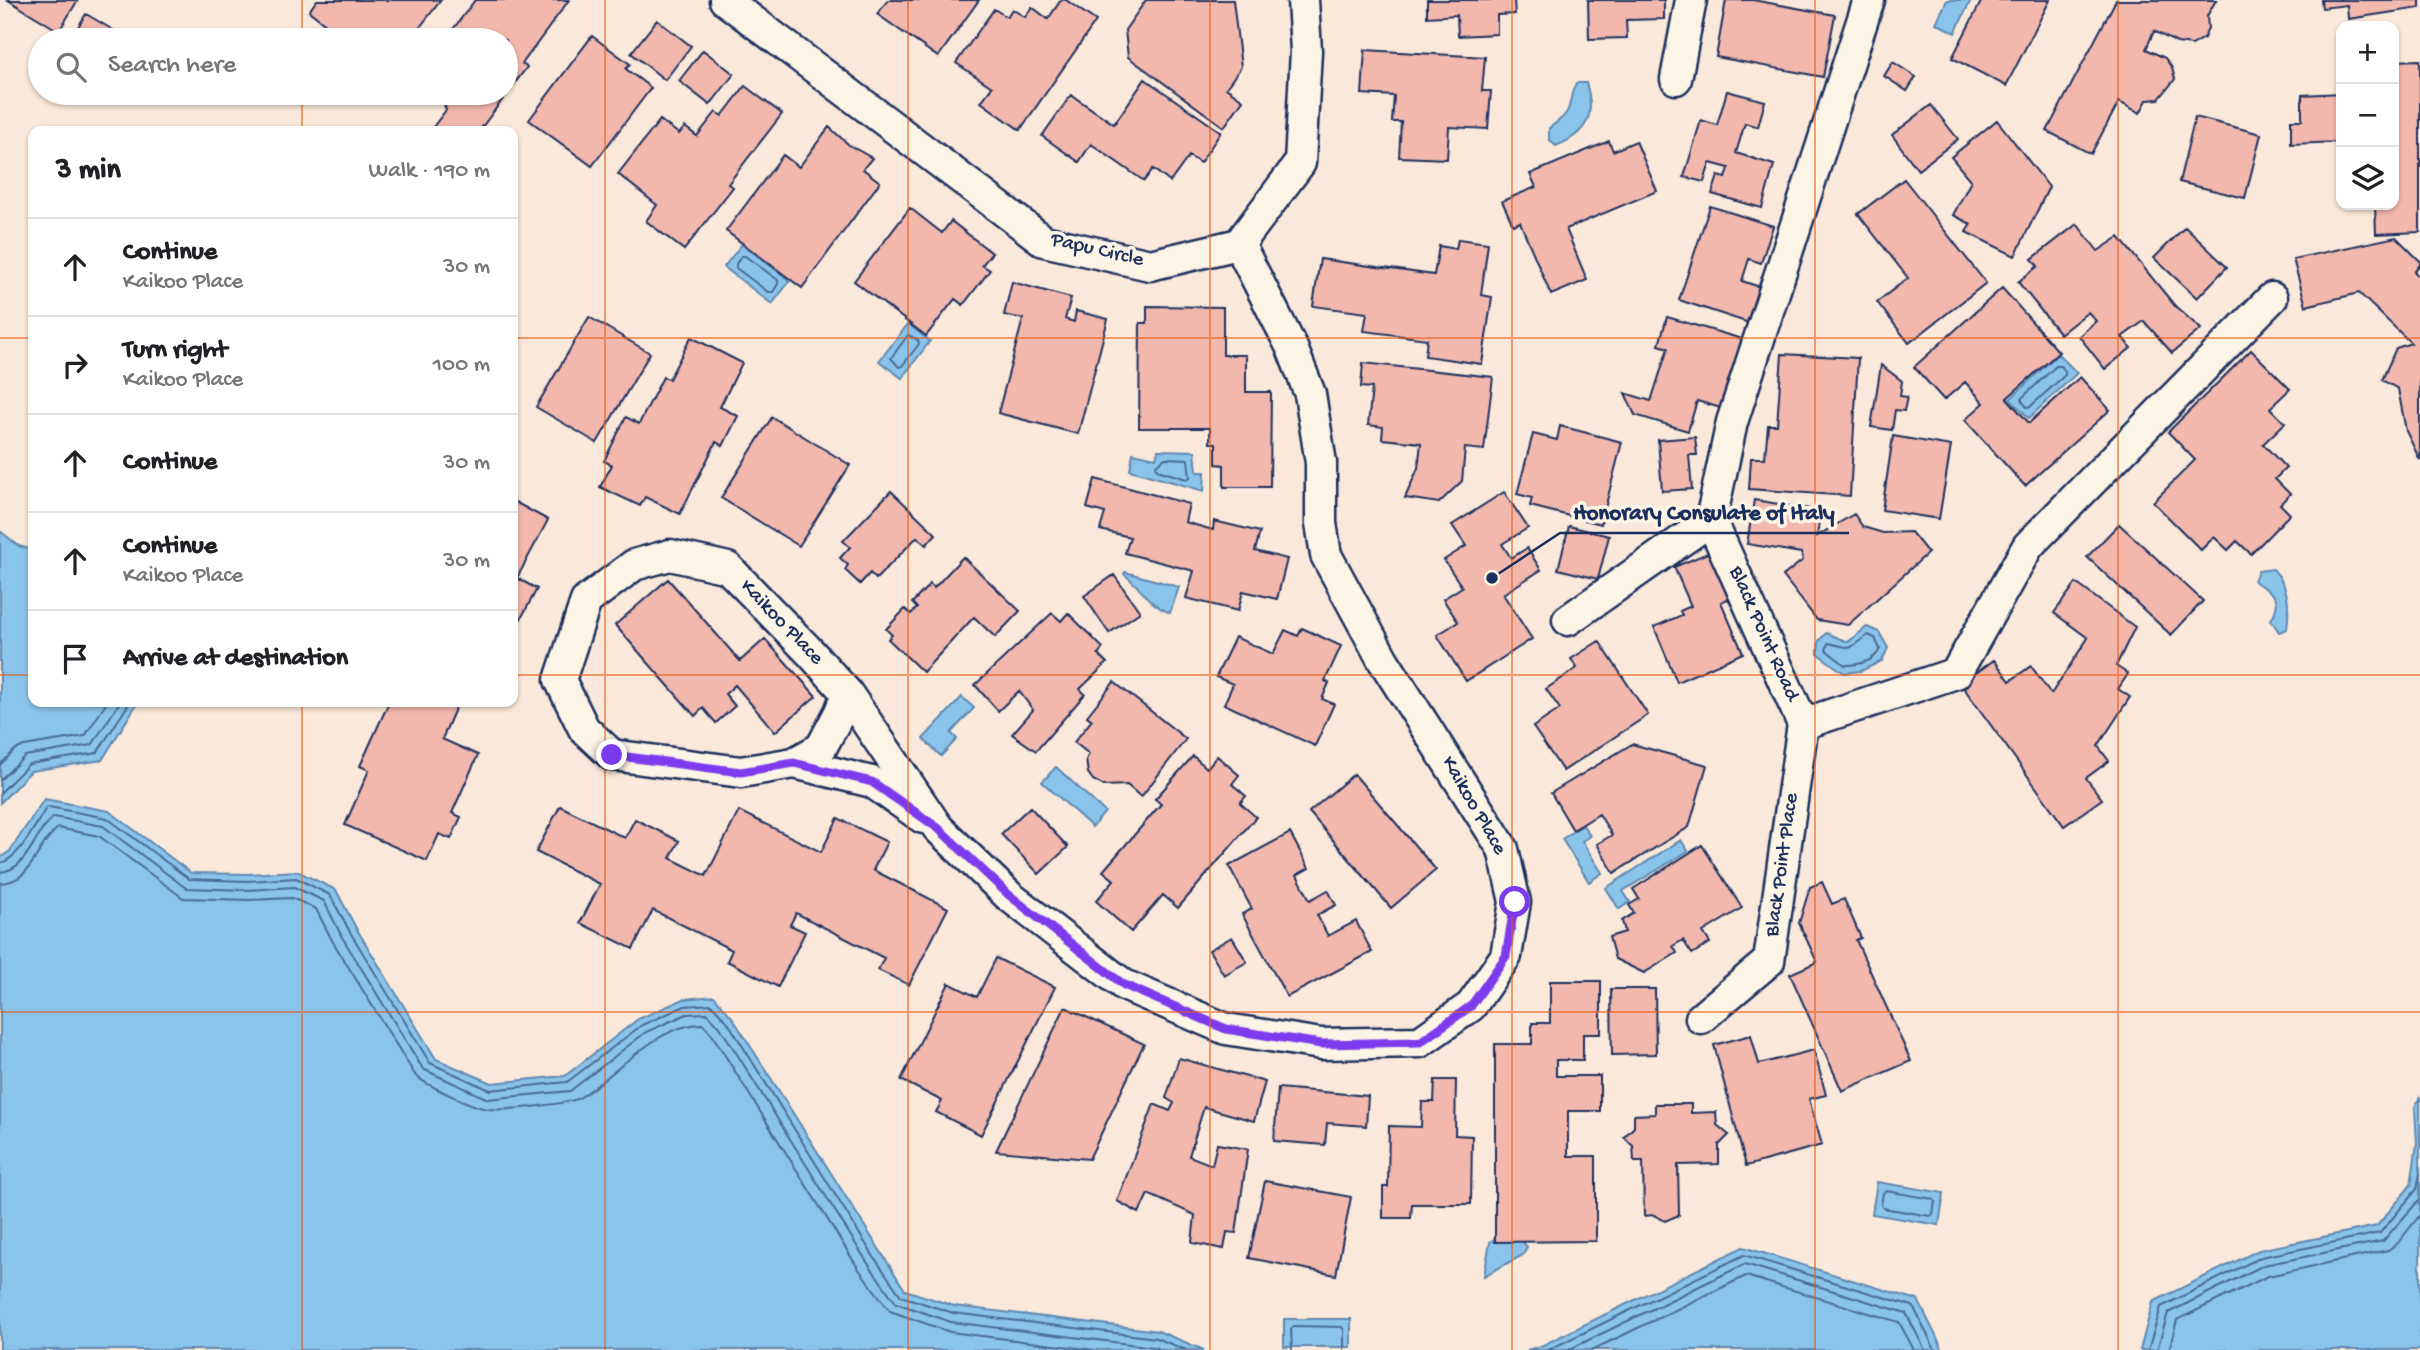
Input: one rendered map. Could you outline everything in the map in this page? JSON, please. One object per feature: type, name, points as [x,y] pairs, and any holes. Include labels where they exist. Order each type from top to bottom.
[{"type":"street","name":"Papu Circle","points":[[725,0],[1044,241],[1150,265],[1239,244]]},
{"type":"street","points":[[1239,244],[1300,163],[1306,51],[1303,0]]},
{"type":"street","points":[[1676,79],[1690,0]]},
{"type":"street","points":[[1568,620],[1711,520],[1732,422],[1870,0]]},
{"type":"street","name":"Kaikoo Place","points":[[847,693],[821,748],[794,763],[741,772],[612,755],[584,729],[560,680],[586,601],[634,565],[670,555],[728,568],[847,693],[938,828],[1009,895],[1124,985],[1226,1029],[1321,1044],[1420,1042],[1471,1006],[1506,956],[1515,902],[1503,849],[1383,660],[1326,555],[1321,523],[1321,463],[1310,394],[1292,348],[1239,244]]},
{"type":"street","name":"Black Point Road","points":[[1711,520],[1803,724],[1956,673],[2028,546],[2272,298]]},
{"type":"street","name":"Black Point Place","points":[[1701,1018],[1769,961],[1803,724]]},
{"type":"street","points":[[794,763],[872,782],[938,828]]},
{"type":"water","points":[[1947,0],[1971,0],[1955,33],[1936,23]]},
{"type":"water","points":[[1576,83],[1586,83],[1590,105],[1587,122],[1576,135],[1556,146],[1549,139],[1549,128],[1567,112]]},
{"type":"water","points":[[742,244],[790,281],[772,304],[724,267]]},
{"type":"water","points":[[908,324],[930,341],[902,378],[879,361]]},
{"type":"water","points":[[2058,354],[2077,373],[2029,418],[2010,399]]},
{"type":"water","points":[[1158,450],[1195,451],[1197,472],[1205,472],[1204,491],[1130,470],[1133,453],[1156,458]]},
{"type":"water","points":[[0,531],[19,546],[28,549],[28,707],[135,707],[102,760],[31,771],[0,803]]},
{"type":"water","points":[[2273,569],[2285,589],[2288,604],[2287,629],[2279,632],[2271,620],[2277,605],[2276,600],[2271,592],[2254,581],[2258,571]]},
{"type":"water","points":[[1125,572],[1179,587],[1170,613],[1150,601]]},
{"type":"water","points":[[1867,627],[1879,632],[1888,648],[1882,661],[1861,671],[1844,673],[1818,654],[1819,641],[1826,633],[1848,642]]},
{"type":"water","points":[[962,697],[974,708],[951,733],[957,739],[941,756],[923,739]]},
{"type":"water","points":[[1056,767],[1105,812],[1092,827],[1042,782]]},
{"type":"water","points":[[44,799],[109,811],[191,873],[297,871],[336,890],[356,928],[436,1059],[492,1083],[565,1076],[638,1019],[684,999],[714,996],[732,1017],[905,1290],[954,1306],[1158,1331],[1204,1350],[0,1350],[0,858],[10,851]]},
{"type":"water","points":[[1583,825],[1590,836],[1582,841],[1602,873],[1589,882],[1562,839]]},
{"type":"water","points":[[1681,840],[1688,851],[1623,891],[1630,902],[1619,909],[1606,888]]},
{"type":"water","points":[[2420,1096],[2420,1350],[2140,1350],[2153,1302],[2259,1250],[2377,1226],[2411,1185],[2417,1144],[2415,1108]]},
{"type":"water","points":[[1877,1182],[1944,1193],[1939,1225],[1872,1214]]},
{"type":"water","points":[[1497,1237],[1522,1241],[1527,1247],[1523,1255],[1484,1276],[1490,1242]]},
{"type":"water","points":[[1743,1247],[1918,1300],[1943,1350],[1527,1350],[1541,1346]]},
{"type":"water","points":[[1284,1319],[1351,1319],[1351,1347],[1284,1347]]},
{"type":"building","points":[[8,0],[78,0],[61,28],[54,28]]},
{"type":"building","points":[[317,0],[441,0],[419,28],[331,28],[309,11]]},
{"type":"building","points":[[475,0],[569,0],[522,64],[527,67],[518,79],[518,28],[454,28]]},
{"type":"building","points":[[888,0],[979,0],[938,57],[877,14]]},
{"type":"building","points":[[1061,0],[1066,0],[1096,21],[1020,130],[981,102],[992,87],[956,63],[994,9],[1007,17],[1012,9],[1025,17],[1032,7],[1048,19]]},
{"type":"building","points":[[1146,0],[1233,0],[1241,67],[1226,88],[1243,100],[1224,127],[1128,57],[1125,30]]},
{"type":"building","points":[[1427,0],[1514,0],[1515,14],[1497,15],[1497,34],[1458,36],[1457,15],[1427,17]]},
{"type":"building","points":[[1588,0],[1664,0],[1664,19],[1626,20],[1627,38],[1589,39]]},
{"type":"building","points":[[1726,0],[1753,0],[1835,15],[1823,77],[1716,57]]},
{"type":"building","points":[[1982,0],[2050,0],[2006,86],[1952,58]]},
{"type":"building","points":[[2116,0],[2216,0],[2207,16],[2208,28],[2204,38],[2192,45],[2177,43],[2154,31],[2146,49],[2165,58],[2175,79],[2159,99],[2147,100],[2140,113],[2119,102],[2091,154],[2047,131]]},
{"type":"building","points":[[2321,0],[2420,0],[2420,8],[2348,19],[2347,5],[2322,8]]},
{"type":"building","points":[[86,14],[110,28],[77,28]]},
{"type":"building","points":[[657,20],[691,46],[665,80],[631,53]]},
{"type":"building","points":[[592,36],[630,64],[626,69],[651,88],[592,166],[529,120]]},
{"type":"building","points":[[703,50],[734,74],[710,105],[679,81]]},
{"type":"building","points":[[1365,50],[1485,57],[1482,91],[1491,91],[1488,129],[1449,127],[1447,159],[1399,157],[1401,122],[1392,122],[1394,96],[1362,94]]},
{"type":"building","points":[[2420,60],[2420,232],[2376,234],[2375,210],[2399,210],[2399,61]]},
{"type":"building","points":[[1893,62],[1916,77],[1907,91],[1884,76]]},
{"type":"building","points":[[1145,79],[1221,132],[1200,163],[1189,156],[1170,182],[1153,169],[1144,181],[1091,144],[1079,162],[1042,136],[1071,95],[1114,124]]},
{"type":"building","points":[[745,86],[782,114],[728,184],[733,187],[684,250],[646,221],[657,205],[618,174],[660,120],[679,134],[685,127],[697,136],[716,112],[722,116]]},
{"type":"building","points":[[1727,91],[1765,101],[1758,127],[1745,123],[1736,153],[1774,165],[1762,208],[1712,194],[1718,176],[1726,178],[1729,168],[1710,163],[1704,182],[1684,177],[1701,120],[1717,125]]},
{"type":"building","points":[[2336,93],[2336,142],[2291,144],[2291,120],[2302,120],[2302,95]]},
{"type":"building","points":[[444,105],[498,105],[483,126],[434,126],[446,110]]},
{"type":"building","points":[[1931,105],[1958,139],[1918,170],[1892,135]]},
{"type":"building","points":[[2195,117],[2261,134],[2245,198],[2179,182]]},
{"type":"building","points":[[1997,120],[2049,187],[2015,256],[1966,232],[1971,224],[1953,215],[1971,181],[1951,157]]},
{"type":"building","points":[[829,127],[849,145],[872,158],[863,169],[880,182],[802,288],[726,231],[783,155],[799,167]]},
{"type":"building","points":[[1609,141],[1613,151],[1636,141],[1657,191],[1566,229],[1587,280],[1551,295],[1520,222],[1513,225],[1502,201],[1536,187],[1530,174]]},
{"type":"building","points":[[1904,179],[1986,283],[1909,343],[1877,302],[1908,278],[1858,214]]},
{"type":"building","points":[[1710,206],[1773,226],[1761,263],[1749,259],[1742,281],[1763,288],[1752,324],[1679,300]]},
{"type":"building","points":[[910,208],[942,233],[951,221],[992,253],[982,265],[990,270],[963,305],[955,299],[926,336],[854,281]]},
{"type":"building","points":[[2077,224],[2098,251],[2119,237],[2175,306],[2201,329],[2172,353],[2144,321],[2122,337],[2131,348],[2105,369],[2079,336],[2096,321],[2088,312],[2060,334],[2018,282],[2038,266],[2032,259]]},
{"type":"building","points":[[2185,227],[2227,267],[2197,298],[2154,258]]},
{"type":"building","points":[[2396,237],[2420,261],[2414,271],[2420,278],[2420,460],[2406,431],[2398,389],[2382,380],[2396,348],[2411,343],[2359,293],[2306,306],[2293,259]]},
{"type":"building","points":[[1458,239],[1488,243],[1481,295],[1492,297],[1482,364],[1425,356],[1427,339],[1364,331],[1367,313],[1313,306],[1320,259],[1434,275],[1439,246],[1456,249]]},
{"type":"building","points":[[1012,282],[1071,298],[1065,319],[1074,322],[1076,311],[1108,319],[1078,434],[998,413],[1023,319],[1004,315]]},
{"type":"building","points":[[2002,288],[2059,352],[2007,398],[2029,423],[2080,377],[2110,410],[2025,486],[1965,420],[1984,403],[1965,382],[1944,400],[1914,367]]},
{"type":"building","points":[[1147,306],[1223,307],[1223,355],[1246,355],[1246,392],[1271,392],[1270,487],[1224,487],[1224,465],[1216,464],[1216,443],[1210,443],[1210,428],[1139,428],[1140,323],[1147,323]]},
{"type":"building","points":[[589,317],[650,353],[597,443],[536,407]]},
{"type":"building","points":[[1667,317],[1742,339],[1721,408],[1697,401],[1688,431],[1635,415],[1625,393],[1651,401],[1668,348],[1659,345]]},
{"type":"building","points":[[691,337],[742,363],[720,407],[738,416],[723,446],[716,442],[680,514],[645,497],[640,506],[600,487],[612,465],[604,461],[626,417],[639,424],[663,377],[669,379]]},
{"type":"building","points":[[2251,350],[2290,389],[2270,408],[2285,423],[2263,444],[2286,468],[2275,479],[2290,494],[2280,504],[2290,514],[2251,554],[2237,541],[2228,550],[2214,537],[2201,550],[2153,502],[2195,460],[2168,432]]},
{"type":"building","points":[[1782,354],[1858,358],[1850,496],[1749,489],[1751,458],[1765,458],[1768,425],[1777,425]]},
{"type":"building","points":[[1363,363],[1493,377],[1484,450],[1465,448],[1462,481],[1439,503],[1405,498],[1418,468],[1421,443],[1382,439],[1383,427],[1368,425],[1372,388],[1361,387]]},
{"type":"building","points":[[1881,365],[1902,381],[1900,396],[1907,397],[1904,411],[1895,410],[1892,430],[1871,427]]},
{"type":"building","points":[[772,417],[850,465],[799,546],[721,498]]},
{"type":"building","points":[[1560,426],[1622,442],[1601,524],[1530,506],[1532,498],[1517,494],[1533,434],[1557,440]]},
{"type":"building","points":[[1893,436],[1951,446],[1939,519],[1882,510]]},
{"type":"building","points":[[1695,437],[1697,455],[1689,455],[1692,489],[1662,491],[1658,440]]},
{"type":"building","points":[[1095,479],[1189,504],[1185,522],[1213,530],[1214,521],[1260,532],[1255,551],[1287,559],[1277,599],[1243,591],[1238,611],[1186,598],[1194,571],[1125,553],[1130,537],[1100,530],[1105,513],[1087,508]]},
{"type":"building","points":[[891,491],[936,534],[926,545],[917,537],[876,579],[870,573],[860,584],[845,570],[848,565],[840,558],[850,547],[843,541]]},
{"type":"building","points":[[1504,492],[1528,528],[1502,544],[1511,558],[1527,548],[1541,570],[1503,594],[1532,639],[1466,681],[1437,635],[1458,622],[1443,599],[1462,587],[1444,560],[1466,546],[1452,525]]},
{"type":"building","points":[[1754,500],[1821,511],[1817,536],[1854,514],[1863,527],[1883,533],[1911,532],[1928,553],[1848,625],[1817,620],[1783,576],[1803,560],[1801,553],[1747,544]]},
{"type":"building","points":[[518,504],[548,520],[518,576]]},
{"type":"building","points":[[2119,524],[2203,601],[2171,635],[2087,557]]},
{"type":"building","points":[[1569,526],[1609,536],[1598,579],[1558,569]]},
{"type":"building","points":[[1710,552],[1730,598],[1721,602],[1743,653],[1677,682],[1654,627],[1682,615],[1680,611],[1691,606],[1674,567]]},
{"type":"building","points":[[963,557],[1020,611],[995,637],[974,617],[923,672],[888,639],[892,635],[886,629],[905,609],[911,614],[917,608],[912,603],[930,584],[934,588]]},
{"type":"building","points":[[1114,575],[1140,612],[1109,633],[1084,596]]},
{"type":"building","points":[[518,579],[537,589],[518,624]]},
{"type":"building","points":[[668,579],[740,661],[765,639],[816,696],[775,732],[735,685],[725,694],[735,706],[716,723],[703,708],[695,716],[615,625]]},
{"type":"building","points":[[2076,583],[2135,627],[2116,666],[2128,674],[2118,689],[2130,697],[2098,746],[2109,761],[2086,778],[2102,799],[2064,826],[1961,684],[1994,660],[2010,681],[2031,666],[2051,694],[2088,638],[2054,613]]},
{"type":"building","points":[[1052,613],[1061,621],[1068,613],[1103,648],[1098,654],[1107,663],[1080,689],[1085,694],[1036,751],[1012,734],[1033,710],[1019,691],[998,711],[975,685]]},
{"type":"building","points":[[1302,628],[1341,646],[1325,681],[1329,683],[1322,699],[1334,704],[1315,746],[1224,704],[1233,684],[1216,677],[1235,637],[1273,654],[1285,630],[1298,636]]},
{"type":"building","points":[[1599,641],[1648,715],[1563,771],[1533,727],[1560,709],[1546,689],[1577,668],[1571,659]]},
{"type":"building","points":[[1114,682],[1186,739],[1141,797],[1127,785],[1104,786],[1093,780],[1088,773],[1086,760],[1089,754],[1074,742],[1092,720],[1087,716]]},
{"type":"building","points":[[387,707],[456,707],[442,739],[478,755],[452,813],[461,817],[451,839],[439,834],[427,861],[345,825],[369,770],[360,766]]},
{"type":"building","points":[[1632,744],[1707,765],[1689,827],[1614,873],[1597,844],[1612,835],[1599,814],[1573,830],[1551,793]]},
{"type":"building","points":[[1193,756],[1207,768],[1217,756],[1239,775],[1232,784],[1246,796],[1240,803],[1256,817],[1178,908],[1163,895],[1131,932],[1096,901],[1114,880],[1103,871],[1161,804],[1155,799]]},
{"type":"building","points":[[1354,774],[1436,870],[1391,908],[1309,812]]},
{"type":"building","points":[[560,806],[625,838],[635,819],[679,841],[670,858],[706,876],[739,811],[821,852],[838,818],[887,842],[873,870],[948,908],[909,985],[878,970],[884,958],[796,913],[790,925],[805,932],[778,987],[727,961],[732,950],[653,910],[633,949],[580,923],[600,884],[536,852]]},
{"type":"building","points":[[1030,807],[1068,847],[1039,874],[1001,834]]},
{"type":"building","points":[[1290,833],[1309,868],[1297,875],[1310,900],[1328,890],[1336,905],[1317,915],[1328,936],[1356,921],[1372,952],[1287,997],[1242,914],[1252,909],[1229,866]]},
{"type":"building","points":[[1702,845],[1742,908],[1703,932],[1710,943],[1692,954],[1683,940],[1673,946],[1677,953],[1644,973],[1615,959],[1609,937],[1625,932],[1622,921],[1634,913],[1629,905],[1639,899],[1633,889]]},
{"type":"building","points":[[1822,882],[1832,904],[1844,899],[1861,938],[1856,940],[1911,1061],[1842,1091],[1790,974],[1817,962],[1799,923],[1810,887]]},
{"type":"building","points":[[1232,937],[1247,962],[1224,975],[1209,950]]},
{"type":"building","points":[[996,958],[1055,987],[981,1135],[936,1112],[942,1101],[901,1080],[949,983],[977,997]]},
{"type":"building","points":[[1550,981],[1601,981],[1601,1034],[1583,1034],[1583,1060],[1556,1060],[1556,1076],[1600,1076],[1600,1111],[1568,1111],[1568,1156],[1596,1156],[1596,1241],[1495,1242],[1495,1044],[1532,1044],[1532,1023],[1550,1023]]},
{"type":"building","points":[[1611,989],[1655,989],[1656,1054],[1612,1055]]},
{"type":"building","points":[[1065,1007],[1144,1044],[1089,1159],[996,1151]]},
{"type":"building","points":[[1751,1035],[1759,1064],[1814,1050],[1826,1095],[1809,1099],[1822,1145],[1746,1166],[1714,1045]]},
{"type":"building","points":[[1179,1058],[1265,1082],[1254,1121],[1204,1107],[1189,1156],[1212,1165],[1217,1144],[1248,1149],[1236,1233],[1227,1232],[1224,1249],[1192,1243],[1195,1215],[1148,1194],[1139,1213],[1117,1201],[1154,1104],[1170,1111],[1174,1103],[1166,1098]]},
{"type":"building","points":[[1435,1080],[1456,1080],[1455,1135],[1472,1136],[1471,1204],[1412,1204],[1411,1218],[1383,1218],[1383,1187],[1388,1187],[1389,1126],[1421,1127],[1422,1102],[1434,1102]]},
{"type":"building","points":[[1278,1088],[1368,1096],[1366,1126],[1327,1123],[1325,1145],[1274,1141]]},
{"type":"building","points":[[1655,1104],[1691,1104],[1691,1113],[1716,1112],[1717,1125],[1729,1135],[1719,1145],[1719,1164],[1678,1165],[1679,1215],[1665,1221],[1654,1215],[1644,1216],[1643,1161],[1634,1161],[1633,1146],[1624,1137],[1634,1127],[1634,1115],[1655,1114]]},
{"type":"building","points":[[1265,1181],[1351,1197],[1336,1275],[1249,1258]]},
{"type":"place","name":"Honorary Consulate of Italy","points":[[1492,578]]},
{"type":"route","points":[[612,755],[741,772],[794,763],[872,782],[938,828],[1009,895],[1124,985],[1226,1029],[1321,1044],[1420,1042],[1471,1006],[1506,956],[1515,902]]}]
